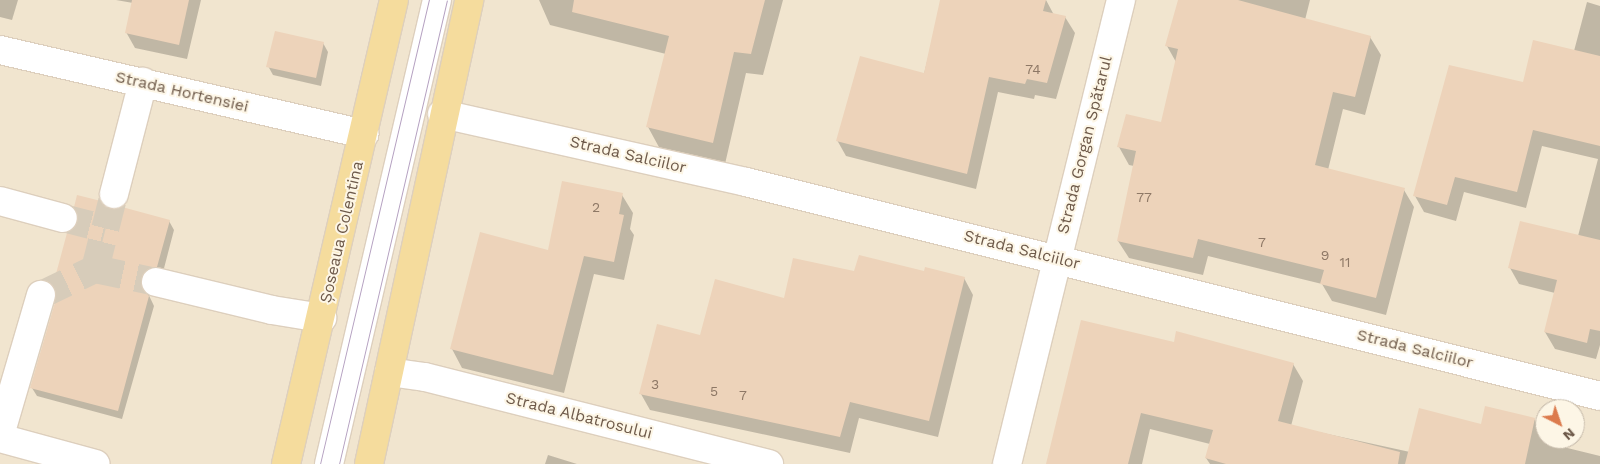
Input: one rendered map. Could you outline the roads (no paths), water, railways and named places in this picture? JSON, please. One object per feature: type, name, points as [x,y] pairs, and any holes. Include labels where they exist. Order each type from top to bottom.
[{"type":"main road","name":"Șoseaua Colentina","points":[[286,464],[322,318],[394,0]]},
{"type":"main road","points":[[369,464],[442,114],[469,0]]},
{"type":"street","points":[[329,464],[437,0]]},
{"type":"street","name":"Strada Gorgan Spătarul","points":[[1007,464],[1121,0]]},
{"type":"street","name":"Strada Hortensiei","points":[[0,50],[364,134]]},
{"type":"street","points":[[114,194],[143,82]]},
{"type":"street","name":"Strada Salciilor","points":[[442,114],[746,182],[1058,258],[1600,396]]},
{"type":"street","points":[[0,200],[63,218]]},
{"type":"street","points":[[156,282],[272,310],[322,318]]},
{"type":"street","points":[[41,295],[0,437],[96,464]]},
{"type":"street","name":"Strada Albatrosului","points":[[389,372],[424,377],[769,464]]},
{"type":"tunnel","points":[[95,269],[114,194]]},
{"type":"tunnel","points":[[63,218],[106,229]]},
{"type":"tunnel","points":[[41,295],[95,269],[156,282]]},
{"type":"tram line","points":[[320,464],[429,0]]},
{"type":"tram line","points":[[339,464],[447,0]]}]
